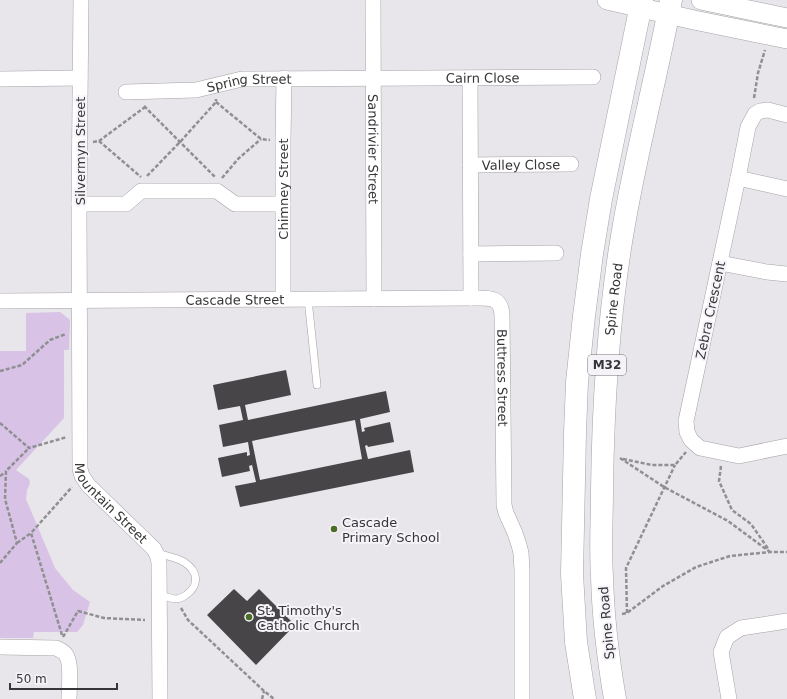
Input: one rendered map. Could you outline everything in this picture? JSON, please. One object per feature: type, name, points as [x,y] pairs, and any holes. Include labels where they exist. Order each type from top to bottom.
[{"type":"main road","name":"M32","points":[[585,699],[576,642],[572,574],[574,440],[577,382],[591,262],[601,199],[641,4]]},
{"type":"main road","name":"Spine Road","points":[[615,699],[608,657],[602,575],[602,443],[608,356],[613,302],[630,191],[669,7]]},
{"type":"street","name":"Silvermyn Street","points":[[80,301],[79,204],[81,0]]},
{"type":"street","name":"Sandrivier Street","points":[[373,0],[374,299]]},
{"type":"street","points":[[607,0],[669,7],[694,20],[787,39]]},
{"type":"street","points":[[700,0],[787,18]]},
{"type":"street","name":"Cairn Close","points":[[373,78],[592,77]]},
{"type":"street","points":[[0,79],[80,78]]},
{"type":"street","name":"Chimney Street","points":[[283,299],[282,140],[284,78]]},
{"type":"street","name":"Spring Street","points":[[126,92],[196,90],[242,79],[373,78]]},
{"type":"street","points":[[470,78],[471,298]]},
{"type":"street","name":"Zebra Crescent","points":[[694,443],[687,432],[686,422],[748,127],[755,114],[760,111],[768,110],[787,115]]},
{"type":"street","name":"Valley Close","points":[[470,165],[571,164]]},
{"type":"street","points":[[738,178],[787,189]]},
{"type":"street","points":[[79,204],[126,204],[141,191],[217,191],[235,204],[283,204]]},
{"type":"street","points":[[470,254],[556,253]]},
{"type":"street","points":[[720,263],[787,274]]},
{"type":"street","name":"Cascade Street","points":[[0,301],[471,298]]},
{"type":"street","name":"Buttress Street","points":[[471,298],[493,299],[500,305],[502,310],[504,505],[521,553],[522,699]]},
{"type":"street","name":"Mountain Street","points":[[80,301],[80,469],[82,476],[88,485],[156,553],[160,563],[160,699]]},
{"type":"street","points":[[694,443],[700,448],[739,456],[787,446]]},
{"type":"street","points":[[729,699],[721,652],[727,637],[741,628],[787,621]]},
{"type":"street","points":[[0,647],[56,648],[63,652],[69,663],[70,699]]},
{"type":"lane","points":[[308,299],[317,385]]},
{"type":"lane","points":[[156,553],[184,562],[195,574],[196,579],[196,584],[192,591],[184,597],[176,599],[159,595]]},
{"type":"path","points":[[755,105],[754,98],[758,74],[765,48]]},
{"type":"path","points":[[99,141],[144,179],[216,102],[216,85]]},
{"type":"path","points":[[142,91],[145,107],[220,182],[238,159],[262,139]]},
{"type":"path","points":[[216,102],[262,139],[282,140]]},
{"type":"path","points":[[80,143],[99,141],[145,107]]},
{"type":"path","points":[[0,371],[22,365],[50,340],[80,329]]},
{"type":"path","points":[[0,423],[29,448]]},
{"type":"path","points":[[0,476],[6,472],[29,448],[80,434]]},
{"type":"path","points":[[627,613],[626,568],[675,465],[694,443]]},
{"type":"path","points":[[722,453],[719,481],[732,510],[751,524],[770,552]]},
{"type":"path","points":[[675,465],[652,465],[619,458],[664,486],[728,521],[770,552]]},
{"type":"path","points":[[6,472],[5,499],[17,543]]},
{"type":"path","points":[[0,563],[17,543],[30,533],[82,476]]},
{"type":"path","points":[[30,533],[62,638],[78,610],[104,618],[160,621]]},
{"type":"path","points":[[622,614],[627,613],[663,586],[696,568],[730,556],[787,552]]},
{"type":"path","points":[[176,599],[188,620],[274,699]]},
{"type":"path","points":[[262,699],[264,691]]},
{"type":"shaded area","points":[[60,312],[70,320],[69,350],[64,350],[64,418],[16,470],[29,479],[30,482],[26,499],[55,568],[73,590],[90,602],[83,625],[77,632],[34,632],[33,638],[0,638],[0,351],[26,351],[26,313]]},
{"type":"building","points":[[286,370],[291,395],[245,405],[248,420],[386,391],[390,412],[360,419],[362,432],[365,431],[364,428],[390,422],[394,442],[368,447],[367,445],[365,446],[368,459],[410,450],[414,472],[240,507],[235,486],[256,482],[252,465],[249,466],[250,471],[222,477],[218,458],[247,452],[247,456],[250,455],[248,442],[223,447],[219,425],[243,420],[240,406],[218,410],[213,385]],"holes":[[[355,420],[362,459],[260,480],[252,441]]]},
{"type":"building","points":[[234,589],[247,601],[259,589],[295,625],[256,665],[207,615]]},
{"type":"place","name":"Cascade Primary School","points":[[334,529]]},
{"type":"place","name":"St. Timothy's Catholic Church","points":[[249,617]]}]
